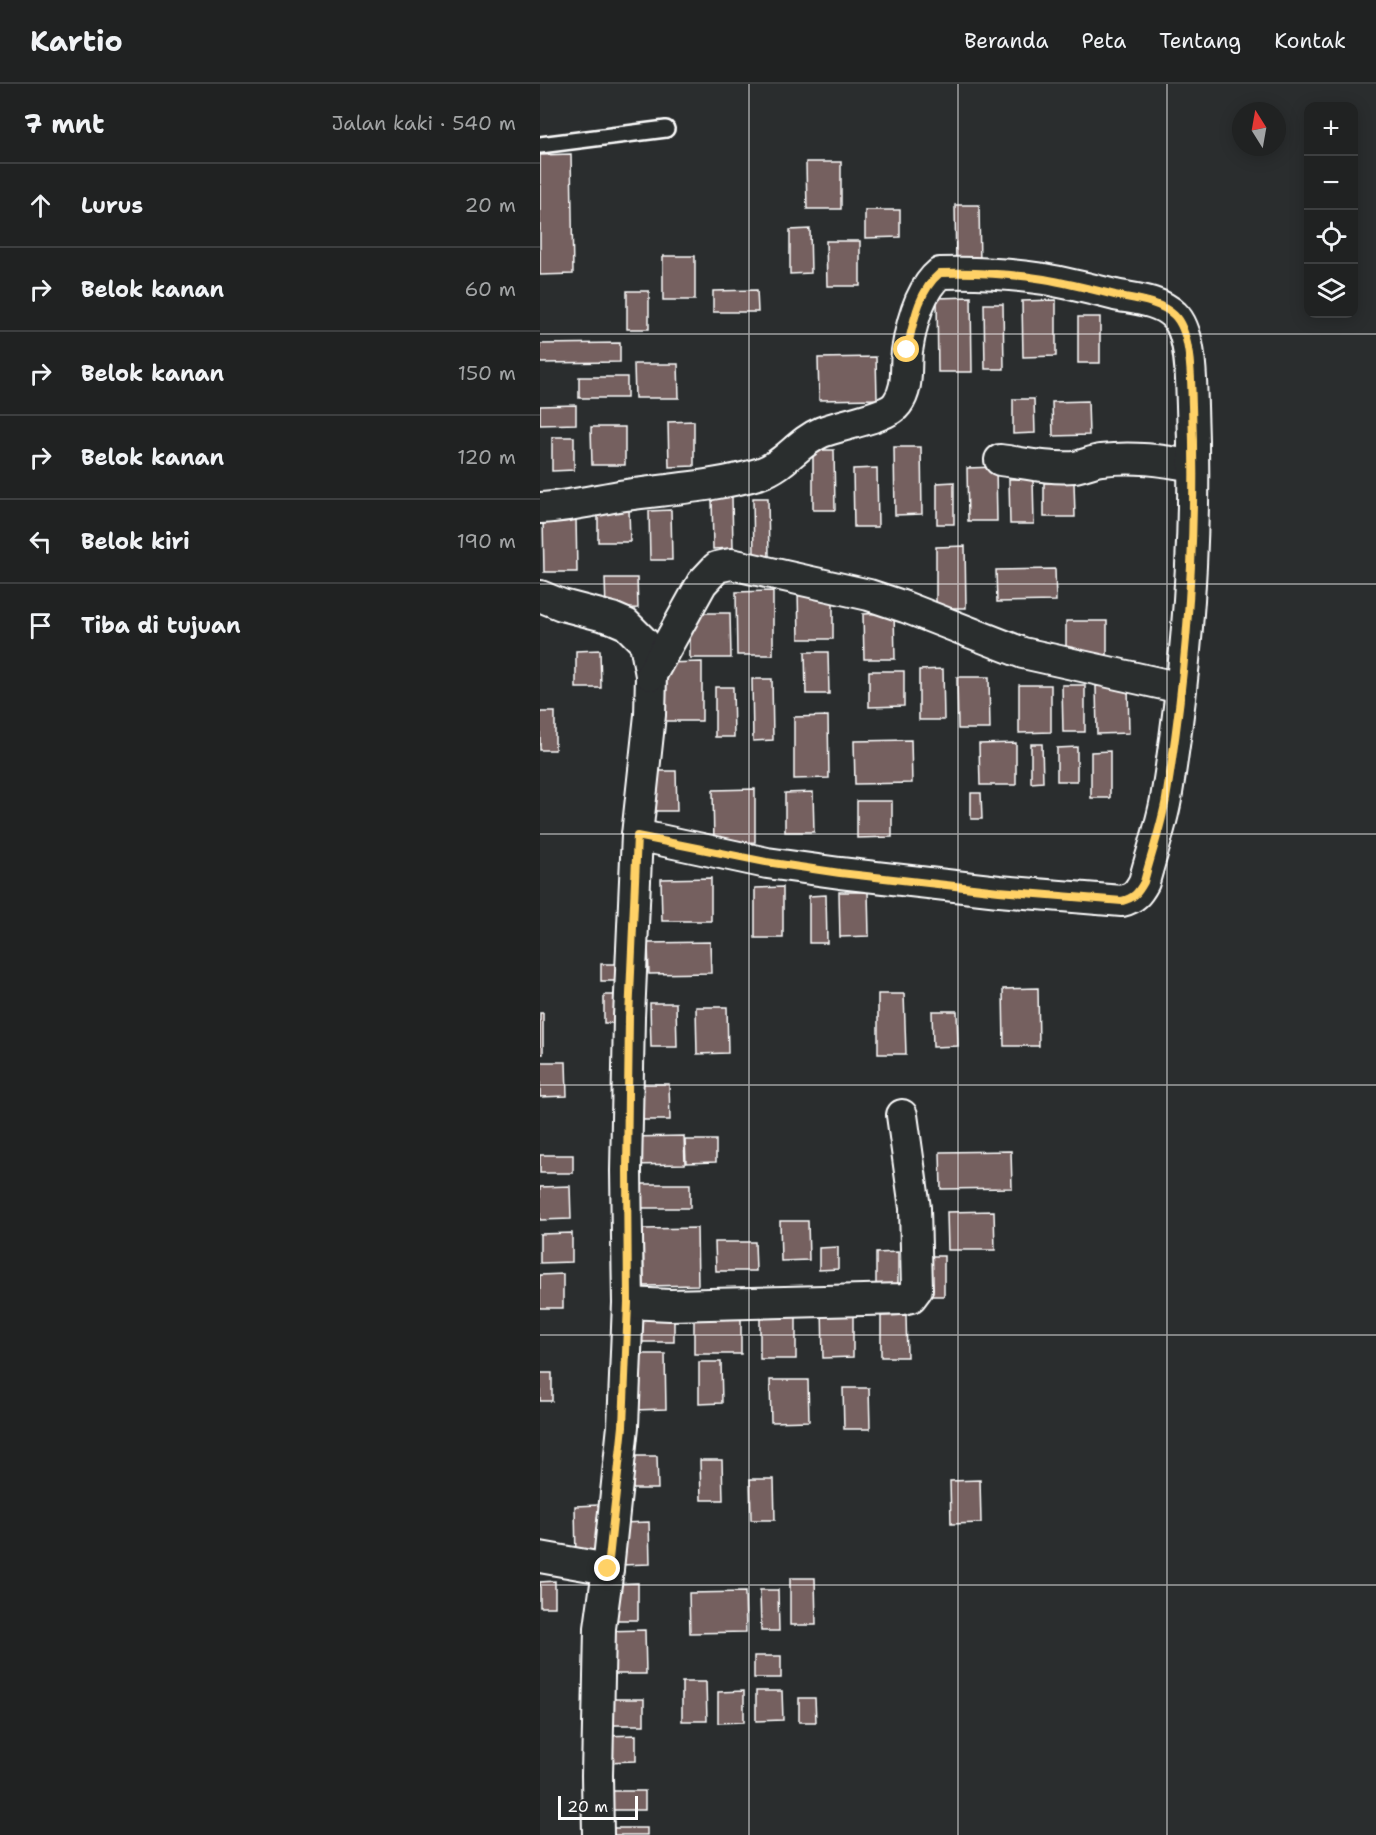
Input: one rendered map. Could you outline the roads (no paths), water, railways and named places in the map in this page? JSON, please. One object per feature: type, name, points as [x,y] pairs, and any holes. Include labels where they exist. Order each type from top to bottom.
[{"type":"street","points":[[540,508],[728,481],[761,473],[777,466],[803,442],[821,433],[884,414],[896,406],[904,392],[907,350],[914,323],[930,281],[940,273],[1043,279],[1147,302],[1175,315],[1182,326],[1190,372],[1193,466],[1189,588],[1181,688],[1166,801],[1144,882],[1139,892],[1132,898],[1122,901],[999,891],[756,861],[637,836]]},
{"type":"street","points":[[1000,460],[1048,467],[1075,467],[1098,460],[1127,458],[1155,459],[1193,466]]},
{"type":"street","points":[[651,675],[702,583],[717,567],[731,564],[870,595],[1023,652],[1181,688]]},
{"type":"street","points":[[540,596],[562,605],[627,624],[645,643],[651,675],[650,715],[637,836],[629,1017],[628,1303],[623,1426],[600,1628],[598,1835]]},
{"type":"street","points":[[628,1303],[715,1304],[911,1297],[917,1289],[915,1208],[902,1116]]},
{"type":"street","points":[[540,1557],[608,1569]]},
{"type":"lane","points":[[540,145],[666,129]]}]
